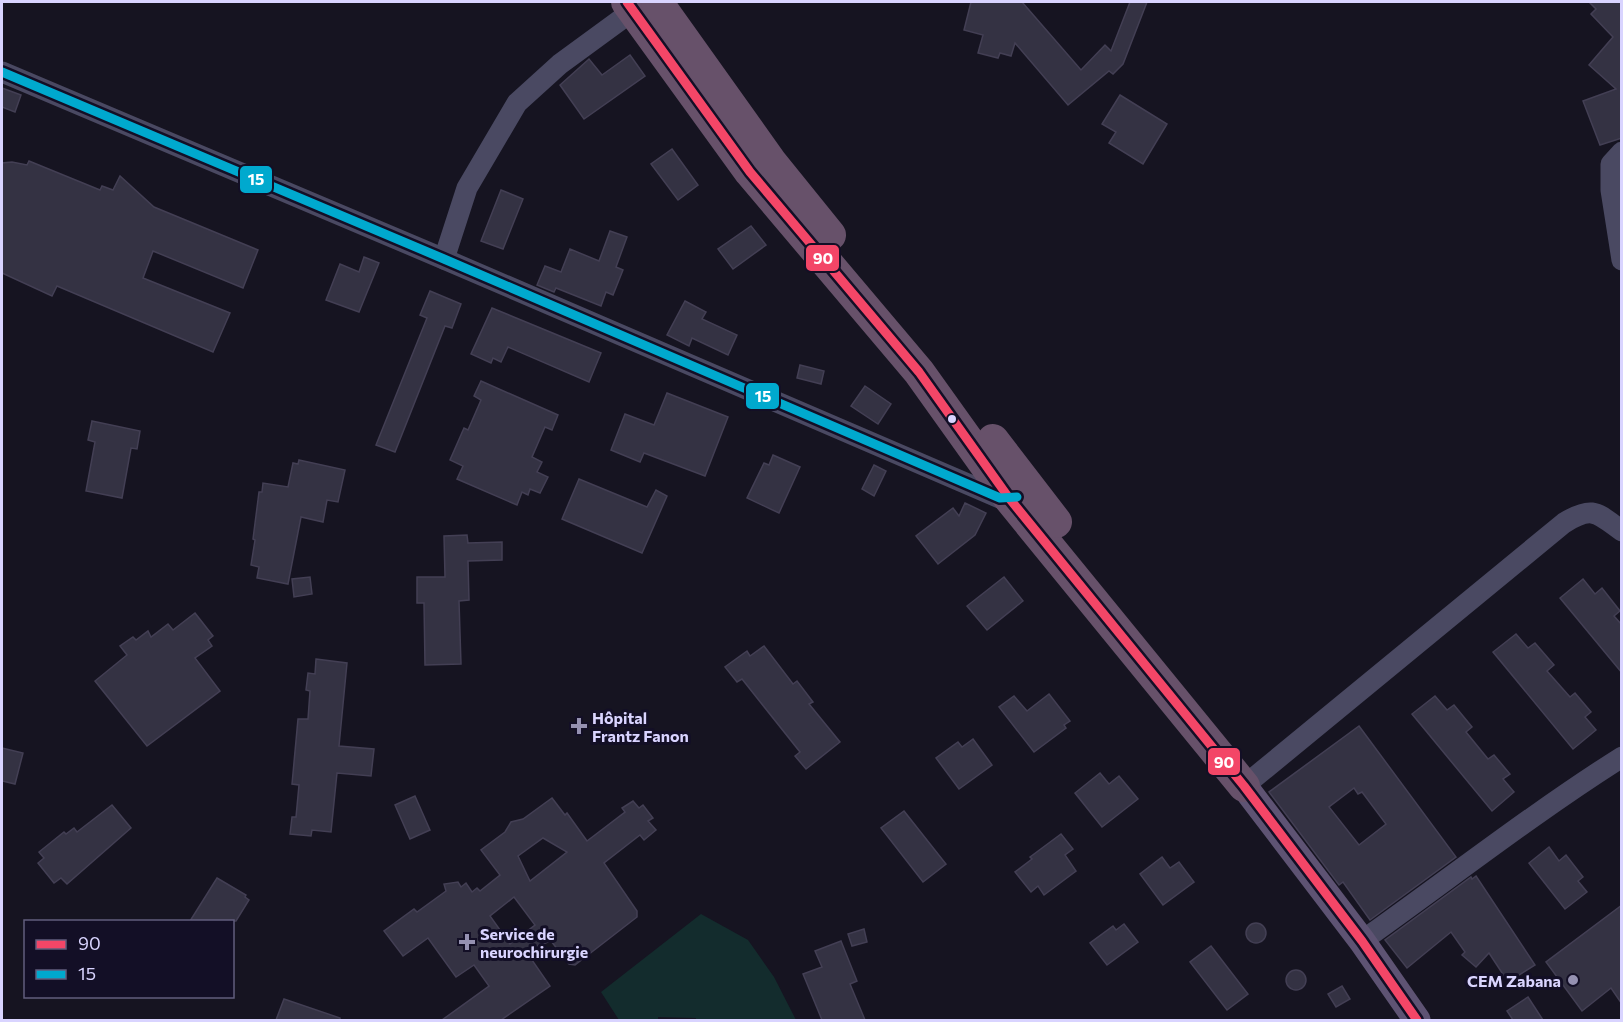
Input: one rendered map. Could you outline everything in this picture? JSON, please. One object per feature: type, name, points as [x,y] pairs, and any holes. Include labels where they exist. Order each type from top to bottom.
[{"type":"highway","points":[[640,3],[750,172],[1021,494],[1244,786]]},
{"type":"main road","points":[[1244,786],[1362,941],[1416,1020]]},
{"type":"street","points":[[444,259],[467,188],[517,103],[560,64],[640,3]]},
{"type":"street","points":[[2,72],[1000,498],[1021,494]]},
{"type":"street","points":[[1622,152],[1611,164],[1611,190],[1620,234],[1622,260]]},
{"type":"street","points":[[1244,786],[1564,523],[1580,513],[1597,513],[1622,531]]},
{"type":"street","points":[[1362,941],[1471,864],[1562,795],[1622,757]]},
{"type":"green space","points":[[701,914],[748,940],[774,977],[796,1020],[696,1020],[696,1018],[658,1017],[658,1020],[619,1020],[601,992]]},
{"type":"building","points":[[971,2],[1022,2],[1081,70],[1105,45],[1111,51],[1130,2],[1147,2],[1123,64],[1113,74],[1109,71],[1068,105],[1015,43],[1011,56],[1000,53],[998,58],[978,53],[983,35],[964,30]]},
{"type":"building","points":[[1589,2],[1622,2],[1622,138],[1600,145],[1583,101],[1616,89],[1589,65],[1613,37],[1591,14],[1596,9]]},
{"type":"building","points":[[630,55],[645,76],[584,119],[560,85],[589,59],[602,75]]},
{"type":"building","points":[[2,88],[21,95],[15,112],[2,107]]},
{"type":"building","points":[[1120,95],[1167,124],[1143,164],[1109,143],[1116,132],[1102,124]]},
{"type":"building","points":[[672,149],[698,185],[678,200],[651,164]]},
{"type":"building","points":[[29,161],[100,190],[102,186],[113,190],[120,176],[154,207],[258,250],[243,288],[153,251],[143,278],[230,313],[213,352],[57,286],[52,296],[2,273],[2,163],[27,165]]},
{"type":"building","points":[[501,190],[523,199],[503,249],[481,241]]},
{"type":"building","points":[[751,226],[766,245],[733,269],[718,249]]},
{"type":"building","points":[[610,231],[627,237],[616,267],[623,270],[613,295],[606,292],[601,306],[556,288],[554,292],[537,285],[545,266],[561,272],[570,249],[599,261]]},
{"type":"building","points":[[364,257],[379,263],[359,312],[326,300],[340,264],[359,272]]},
{"type":"building","points":[[430,291],[461,304],[452,328],[445,326],[395,452],[376,445],[427,318],[420,315]]},
{"type":"building","points":[[685,301],[706,312],[702,319],[737,335],[728,355],[692,338],[689,346],[667,335]]},
{"type":"building","points":[[492,308],[601,353],[589,382],[508,347],[501,362],[493,358],[491,363],[471,354]]},
{"type":"building","points":[[800,365],[824,371],[821,384],[797,378]]},
{"type":"building","points":[[481,381],[558,415],[552,430],[545,427],[532,457],[542,462],[537,472],[548,477],[540,493],[530,489],[528,495],[522,492],[517,505],[457,479],[463,466],[450,460],[464,428],[468,430],[481,400],[474,396]]},
{"type":"building","points":[[865,386],[891,404],[878,424],[851,406]]},
{"type":"building","points":[[667,393],[728,417],[705,476],[644,453],[640,462],[611,450],[625,414],[654,425]]},
{"type":"building","points":[[92,421],[140,431],[137,449],[131,448],[122,498],[86,491],[95,442],[88,440]]},
{"type":"building","points":[[773,455],[800,467],[779,513],[747,498],[764,463],[769,465]]},
{"type":"building","points":[[299,460],[345,470],[338,502],[327,500],[323,522],[301,517],[288,584],[257,578],[259,567],[251,565],[259,492],[262,492],[263,483],[288,487],[293,463],[298,464]]},
{"type":"building","points":[[874,465],[886,471],[874,496],[862,489]]},
{"type":"building","points":[[579,479],[647,507],[656,490],[667,496],[642,553],[562,519]]},
{"type":"building","points":[[965,503],[986,513],[975,535],[938,564],[916,536],[953,508],[959,516]]},
{"type":"building","points":[[467,535],[468,543],[502,542],[502,560],[468,561],[469,600],[459,601],[461,664],[425,665],[424,603],[417,603],[417,577],[445,577],[444,536]]},
{"type":"building","points":[[310,577],[312,594],[294,597],[292,579]]},
{"type":"building","points":[[1004,577],[1023,601],[987,630],[967,606]]},
{"type":"building","points":[[1583,579],[1595,594],[1602,588],[1620,611],[1614,616],[1622,625],[1622,673],[1560,598]]},
{"type":"building","points":[[195,613],[213,636],[208,640],[212,646],[195,658],[220,691],[147,746],[95,681],[127,655],[120,646],[133,637],[136,640],[148,631],[151,637],[168,624],[173,630]]},
{"type":"building","points":[[1516,634],[1528,648],[1535,643],[1554,665],[1547,671],[1570,697],[1575,693],[1591,712],[1585,717],[1596,730],[1573,749],[1493,652]]},
{"type":"building","points":[[764,646],[793,684],[797,681],[813,702],[809,704],[840,742],[806,769],[795,756],[800,752],[742,679],[737,682],[725,667],[747,651],[750,656]]},
{"type":"building","points":[[316,659],[347,663],[339,746],[374,749],[371,776],[337,773],[331,832],[312,830],[311,836],[290,834],[292,817],[296,817],[299,785],[292,784],[298,719],[308,719],[310,691],[306,690],[308,673],[315,674]]},
{"type":"building","points":[[1049,694],[1070,721],[1064,725],[1066,728],[1034,752],[999,707],[1014,696],[1027,711]]},
{"type":"building","points":[[1435,696],[1447,710],[1454,705],[1472,727],[1466,732],[1488,759],[1494,755],[1510,774],[1503,779],[1514,792],[1492,811],[1412,714]]},
{"type":"building","points":[[1359,726],[1456,857],[1370,920],[1343,882],[1339,885],[1269,792]],"holes":[[[1354,788],[1358,794],[1362,792],[1386,824],[1359,845],[1329,807]]]},
{"type":"building","points":[[973,739],[992,765],[959,789],[936,758],[958,742],[962,747]]},
{"type":"building","points":[[2,748],[23,753],[15,784],[2,781]]},
{"type":"building","points":[[1100,773],[1109,784],[1119,776],[1138,799],[1102,827],[1075,793]]},
{"type":"building","points":[[415,796],[430,830],[410,839],[395,805]]},
{"type":"building","points":[[552,798],[565,815],[567,813],[587,841],[625,812],[622,808],[633,801],[639,808],[643,805],[653,818],[648,821],[656,830],[644,840],[640,835],[604,863],[637,911],[637,917],[575,965],[569,964],[551,941],[525,950],[550,986],[501,1020],[442,1020],[489,986],[474,965],[456,977],[428,938],[403,956],[384,931],[414,909],[417,912],[446,891],[444,884],[458,882],[461,887],[466,883],[472,892],[477,888],[480,891],[500,875],[481,850],[505,832],[511,822],[523,819]],"holes":[[[543,838],[567,852],[530,881],[518,856]],[[514,897],[535,925],[510,944],[490,916]]]},
{"type":"building","points":[[112,805],[131,828],[67,884],[61,878],[54,883],[38,863],[44,858],[39,852],[64,832],[66,834],[74,828],[77,832]]},
{"type":"building","points":[[904,811],[946,864],[923,882],[881,828]]},
{"type":"building","points":[[1061,834],[1073,849],[1065,855],[1076,871],[1044,895],[1038,886],[1031,892],[1015,872],[1032,859],[1030,857]]},
{"type":"building","points":[[1549,847],[1559,861],[1566,855],[1583,877],[1578,881],[1587,892],[1565,909],[1529,863]]},
{"type":"building","points":[[1162,857],[1170,868],[1179,862],[1194,882],[1163,905],[1140,874]]},
{"type":"building","points":[[1476,876],[1535,965],[1508,982],[1489,953],[1476,967],[1462,955],[1465,952],[1451,932],[1407,968],[1385,940],[1471,877],[1472,879]]},
{"type":"building","points":[[217,878],[246,895],[245,897],[249,900],[236,921],[191,920]]},
{"type":"building","points":[[1622,905],[1622,1004],[1611,988],[1582,1011],[1546,962]]},
{"type":"building","points":[[1252,923],[1260,923],[1266,929],[1266,937],[1260,943],[1252,943],[1246,937],[1246,929]]},
{"type":"building","points":[[1124,924],[1138,942],[1107,965],[1090,943],[1113,926],[1116,930]]},
{"type":"building","points":[[864,929],[867,942],[852,946],[848,934]]},
{"type":"building","points":[[841,941],[857,981],[850,984],[865,1020],[822,1020],[803,974],[822,967],[815,951]]},
{"type":"building","points":[[1211,946],[1248,994],[1227,1010],[1190,962]]},
{"type":"building","points":[[1292,970],[1300,970],[1306,976],[1306,984],[1300,990],[1292,990],[1286,984],[1286,976]]},
{"type":"building","points":[[1342,986],[1350,999],[1336,1007],[1328,994]]},
{"type":"building","points":[[1528,997],[1543,1020],[1513,1020],[1507,1011]]},
{"type":"building","points":[[284,999],[340,1018],[340,1020],[276,1020]]},
{"type":"transit line","name":"90","points":[[627,2],[750,172],[919,372],[1009,498],[1244,786],[1362,941],[1417,1020]]},
{"type":"transit line","name":"15","points":[[2,72],[1000,498],[1017,497]]},
{"type":"place","name":"Hôpital Frantz Fanon","points":[[579,726]]},
{"type":"place","name":"Service de neurochirurgie","points":[[467,942]]},
{"type":"place","name":"CEM Zabana","points":[[1573,980]]}]
